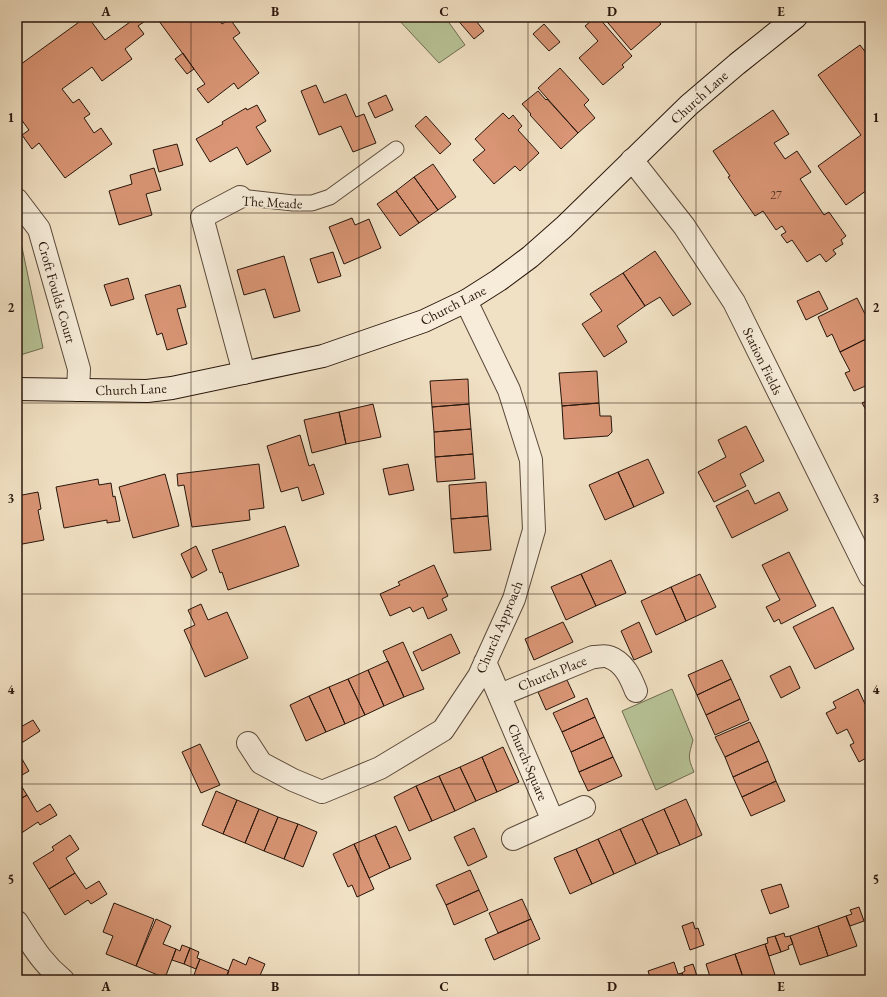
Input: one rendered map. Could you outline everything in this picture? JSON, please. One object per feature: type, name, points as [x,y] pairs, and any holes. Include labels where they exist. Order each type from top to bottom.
[{"type":"street","name":"Church Lane","points":[[17,389],[147,391],[172,388],[323,356],[424,321],[466,301],[499,280],[530,257],[564,227],[689,105],[796,17]]},
{"type":"street","name":"Station Fields","points":[[632,160],[684,226],[734,302],[870,576]]},
{"type":"street","name":"The Meade","points":[[240,197],[202,217],[244,373]]},
{"type":"street","name":"Croft Foulds Court","points":[[17,200],[39,229],[79,369],[78,390]]},
{"type":"street","name":"Church Approach","points":[[248,743],[261,763],[293,780],[322,792],[380,768],[443,730],[479,676],[514,599],[534,530],[531,460],[509,390],[466,301]]},
{"type":"street","name":"Church Place","points":[[500,695],[593,657],[609,656],[621,665],[629,674],[636,691]]},
{"type":"street","name":"Church Square","points":[[485,662],[553,821]]},
{"type":"street","points":[[513,839],[584,807]]},
{"type":"street","points":[[17,922],[37,955],[63,980]]},
{"type":"lane","name":"The Meade","points":[[240,197],[292,204],[312,203],[330,197],[396,149]]},
{"type":"green space","points":[[396,17],[445,17],[465,45],[439,63]]},
{"type":"green space","points":[[18,228],[43,348],[17,356],[17,229]]},
{"type":"green space","points":[[672,689],[693,740],[689,756],[694,772],[656,790],[622,711]]},
{"type":"building","points":[[88,17],[105,40],[137,17],[151,17],[138,26],[144,34],[125,49],[132,59],[102,81],[92,67],[62,89],[73,103],[79,99],[90,114],[84,118],[94,133],[101,128],[112,144],[65,178],[39,143],[32,149],[22,135],[29,130],[17,115],[17,67]]},
{"type":"building","points":[[156,17],[218,17],[222,24],[230,19],[240,33],[233,38],[259,73],[238,89],[234,83],[208,103],[197,89],[205,84]]},
{"type":"building","points":[[455,17],[473,17],[484,31],[474,39]]},
{"type":"building","points":[[598,17],[632,56],[622,65],[624,67],[603,85],[579,58],[598,41],[585,26]]},
{"type":"building","points":[[603,17],[655,17],[661,24],[631,50]]},
{"type":"building","points":[[544,24],[560,42],[549,51],[533,34]]},
{"type":"building","points":[[860,45],[870,58],[870,188],[846,205],[818,166],[861,135],[818,75]]},
{"type":"building","points":[[183,53],[194,69],[187,74],[175,59]]},
{"type":"building","points":[[560,68],[589,100],[584,105],[595,118],[578,133],[538,88]]},
{"type":"building","points":[[316,85],[324,103],[346,94],[356,117],[364,114],[376,143],[353,152],[341,126],[319,135],[301,91]]},
{"type":"building","points":[[538,91],[578,133],[561,149],[522,104]]},
{"type":"building","points":[[386,95],[393,110],[375,118],[368,103]]},
{"type":"building","points":[[257,105],[266,121],[256,127],[271,151],[247,165],[237,147],[210,162],[196,139],[223,124],[222,122],[246,108],[247,110]]},
{"type":"building","points":[[773,110],[789,134],[774,143],[785,159],[797,151],[811,172],[800,179],[824,215],[829,212],[846,236],[841,240],[843,244],[833,250],[836,254],[826,262],[820,254],[807,262],[792,240],[787,243],[781,235],[786,232],[782,226],[776,230],[763,211],[755,216],[728,177],[730,176],[713,151]]},
{"type":"building","points":[[503,113],[509,119],[513,115],[522,126],[518,130],[539,153],[520,171],[515,166],[494,184],[473,160],[485,150],[475,139]]},
{"type":"building","points":[[426,116],[451,144],[440,154],[415,126]]},
{"type":"building","points":[[177,144],[183,165],[159,172],[153,150]]},
{"type":"building","points":[[433,164],[456,197],[438,210],[414,177]]},
{"type":"building","points":[[154,168],[161,190],[146,194],[152,215],[119,225],[109,191],[132,184],[130,175]]},
{"type":"building","points":[[414,177],[438,210],[419,223],[396,191]]},
{"type":"building","points":[[396,191],[419,223],[400,236],[377,204]]},
{"type":"building","points":[[352,218],[355,225],[369,219],[381,248],[344,264],[329,227]]},
{"type":"building","points":[[655,251],[691,304],[673,316],[660,297],[645,306],[623,273]]},
{"type":"building","points":[[333,252],[341,276],[318,283],[310,259]]},
{"type":"building","points":[[284,256],[300,311],[274,318],[265,289],[244,295],[237,270]]},
{"type":"building","points":[[623,273],[645,306],[617,326],[627,342],[604,357],[582,324],[602,311],[590,294]]},
{"type":"building","points":[[128,278],[134,299],[111,306],[104,285]]},
{"type":"building","points":[[180,285],[186,307],[177,309],[187,344],[167,350],[162,333],[157,335],[145,295]]},
{"type":"building","points":[[819,291],[828,309],[806,320],[797,301]]},
{"type":"building","points":[[857,298],[865,314],[870,311],[870,337],[840,352],[832,334],[827,337],[818,317]]},
{"type":"building","points":[[870,337],[870,384],[854,391],[845,373],[850,371],[840,352]]},
{"type":"building","points":[[597,371],[599,403],[562,406],[559,373]]},
{"type":"building","points":[[468,379],[469,404],[432,407],[430,381]]},
{"type":"building","points":[[870,399],[870,417],[862,403]]},
{"type":"building","points":[[599,403],[600,416],[611,416],[612,432],[608,436],[564,439],[562,406]]},
{"type":"building","points":[[373,404],[381,437],[346,444],[339,412]]},
{"type":"building","points":[[469,404],[471,429],[434,432],[432,407]]},
{"type":"building","points":[[339,412],[346,444],[312,453],[304,420]]},
{"type":"building","points":[[746,426],[764,461],[740,474],[746,486],[714,502],[698,472],[726,457],[718,440]]},
{"type":"building","points":[[471,429],[473,454],[435,457],[434,432]]},
{"type":"building","points":[[300,435],[309,466],[314,464],[324,494],[302,501],[298,487],[281,492],[267,446]]},
{"type":"building","points":[[473,454],[475,479],[437,482],[435,457]]},
{"type":"building","points":[[648,459],[664,493],[634,507],[618,472]]},
{"type":"building","points":[[259,464],[264,508],[249,510],[250,520],[192,527],[184,485],[178,486],[177,474]]},
{"type":"building","points":[[408,464],[414,490],[389,495],[383,469]]},
{"type":"building","points":[[618,472],[634,507],[605,520],[589,485]]},
{"type":"building","points":[[165,474],[179,526],[133,538],[119,487]]},
{"type":"building","points":[[98,479],[99,485],[111,483],[113,497],[115,496],[120,521],[107,523],[107,520],[64,528],[56,487]]},
{"type":"building","points":[[486,482],[488,516],[451,519],[449,485]]},
{"type":"building","points":[[748,490],[755,504],[779,492],[788,510],[732,538],[716,506]]},
{"type":"building","points":[[38,492],[41,509],[38,510],[44,540],[17,545],[17,496]]},
{"type":"building","points":[[488,516],[491,550],[454,553],[451,519]]},
{"type":"building","points":[[285,526],[299,566],[228,590],[212,550]]},
{"type":"building","points":[[196,546],[207,570],[192,578],[181,554]]},
{"type":"building","points":[[789,552],[816,606],[781,624],[779,619],[774,622],[766,607],[780,600],[762,565]]},
{"type":"building","points":[[611,560],[626,593],[596,606],[581,574]]},
{"type":"building","points":[[434,565],[448,596],[442,599],[447,610],[428,619],[423,607],[413,612],[410,607],[390,616],[380,594],[400,585],[398,582]]},
{"type":"building","points":[[581,574],[596,606],[566,620],[551,587]]},
{"type":"building","points":[[700,574],[716,607],[686,621],[671,587]]},
{"type":"building","points":[[671,587],[686,621],[656,635],[641,601]]},
{"type":"building","points":[[201,604],[208,620],[227,612],[248,658],[205,677],[184,630],[195,625],[188,610]]},
{"type":"building","points":[[833,607],[854,649],[815,669],[793,627]]},
{"type":"building","points":[[563,622],[573,642],[534,660],[525,639]]},
{"type":"building","points":[[639,622],[652,652],[634,660],[621,631]]},
{"type":"building","points":[[451,634],[460,653],[422,671],[413,652]]},
{"type":"building","points":[[403,642],[424,689],[404,697],[383,651]]},
{"type":"building","points":[[722,660],[731,679],[697,695],[688,675]]},
{"type":"building","points":[[388,661],[404,697],[384,706],[368,670]]},
{"type":"building","points":[[790,666],[800,688],[781,698],[770,676]]},
{"type":"building","points":[[368,670],[384,706],[365,715],[348,679]]},
{"type":"building","points":[[348,679],[365,715],[345,724],[329,687]]},
{"type":"building","points":[[731,679],[740,699],[706,715],[697,695]]},
{"type":"building","points":[[567,680],[575,697],[546,710],[538,692]]},
{"type":"building","points":[[329,687],[345,724],[326,732],[309,696]]},
{"type":"building","points":[[858,689],[865,704],[869,702],[870,704],[870,756],[859,762],[850,745],[854,743],[847,729],[837,734],[826,713],[836,708],[833,702]]},
{"type":"building","points":[[309,696],[326,732],[306,741],[290,705]]},
{"type":"building","points":[[587,698],[595,717],[562,732],[553,713]]},
{"type":"building","points":[[740,699],[749,720],[715,735],[706,715]]},
{"type":"building","points":[[595,717],[604,737],[571,752],[562,732]]},
{"type":"building","points":[[33,720],[40,731],[20,744],[17,739],[17,729]]},
{"type":"building","points":[[750,722],[759,741],[725,757],[715,737]]},
{"type":"building","points":[[604,737],[613,757],[579,772],[571,752]]},
{"type":"building","points":[[759,741],[768,761],[733,777],[725,757]]},
{"type":"building","points":[[200,744],[220,785],[201,793],[182,752]]},
{"type":"building","points":[[503,747],[519,782],[497,792],[482,757]]},
{"type":"building","points":[[482,757],[497,792],[476,801],[460,767]]},
{"type":"building","points":[[613,757],[622,776],[588,791],[579,772]]},
{"type":"building","points":[[22,759],[29,771],[17,778],[17,762]]},
{"type":"building","points":[[768,761],[776,781],[742,797],[733,777]]},
{"type":"building","points":[[460,767],[476,801],[455,811],[439,776]]},
{"type":"building","points":[[439,776],[455,811],[432,821],[416,786]]},
{"type":"building","points":[[17,779],[27,795],[17,801]]},
{"type":"building","points":[[776,781],[785,801],[751,816],[742,797]]},
{"type":"building","points":[[416,786],[432,821],[409,831],[394,797]]},
{"type":"building","points":[[216,791],[237,800],[223,834],[202,825]]},
{"type":"building","points":[[27,795],[37,812],[50,804],[57,815],[40,825],[38,822],[17,836],[17,801]]},
{"type":"building","points":[[686,799],[702,835],[680,845],[664,809]]},
{"type":"building","points":[[237,800],[259,809],[245,843],[223,834]]},
{"type":"building","points":[[259,809],[278,817],[264,851],[245,843]]},
{"type":"building","points":[[664,809],[680,845],[658,854],[642,819]]},
{"type":"building","points":[[278,817],[298,824],[284,859],[264,851]]},
{"type":"building","points":[[642,819],[658,854],[636,864],[620,829]]},
{"type":"building","points":[[298,824],[317,832],[303,867],[284,859]]},
{"type":"building","points":[[396,826],[411,859],[390,868],[375,835]]},
{"type":"building","points":[[474,828],[487,857],[468,866],[454,837]]},
{"type":"building","points":[[620,829],[636,864],[614,874],[598,839]]},
{"type":"building","points":[[70,835],[79,849],[66,858],[75,873],[49,889],[33,863],[54,850],[52,847]]},
{"type":"building","points":[[375,835],[390,868],[369,878],[354,844]]},
{"type":"building","points":[[598,839],[614,874],[592,884],[576,849]]},
{"type":"building","points":[[354,844],[374,889],[357,897],[352,885],[348,887],[333,854]]},
{"type":"building","points":[[576,849],[592,884],[570,894],[554,858]]},
{"type":"building","points":[[470,870],[479,890],[446,905],[436,885]]},
{"type":"building","points":[[75,873],[86,889],[99,881],[107,894],[91,904],[88,900],[65,915],[49,889]]},
{"type":"building","points":[[781,884],[789,907],[770,914],[761,890]]},
{"type":"building","points":[[479,890],[488,910],[454,925],[446,905]]},
{"type":"building","points":[[522,899],[531,919],[498,933],[489,913]]},
{"type":"building","points":[[114,903],[154,919],[136,966],[106,954],[113,936],[103,932]]},
{"type":"building","points":[[859,907],[864,921],[850,926],[846,916],[852,914],[850,910]]},
{"type":"building","points":[[846,916],[857,946],[828,956],[818,926]]},
{"type":"building","points":[[156,919],[171,926],[163,944],[176,949],[165,978],[136,966]]},
{"type":"building","points":[[531,919],[540,939],[494,960],[485,939]]},
{"type":"building","points":[[693,922],[695,929],[698,928],[704,945],[690,950],[682,926]]},
{"type":"building","points":[[818,926],[828,956],[800,965],[790,936]]},
{"type":"building","points":[[784,933],[785,937],[790,936],[793,944],[788,946],[789,949],[781,952],[775,936]]},
{"type":"building","points":[[775,936],[781,952],[769,956],[765,944],[768,943],[767,938]]},
{"type":"building","points":[[765,944],[775,975],[759,980],[744,980],[735,954]]},
{"type":"building","points":[[182,945],[190,948],[184,964],[172,960],[176,949],[180,951]]},
{"type":"building","points":[[190,948],[199,952],[197,958],[200,959],[196,969],[184,964]]},
{"type":"building","points":[[735,954],[744,980],[711,980],[706,964]]},
{"type":"building","points":[[249,957],[265,964],[258,980],[225,980],[233,959],[246,965]]},
{"type":"building","points":[[200,959],[229,971],[225,980],[192,980]]},
{"type":"building","points":[[674,962],[678,974],[682,973],[684,980],[651,980],[648,971]]},
{"type":"building","points":[[693,964],[698,979],[684,980],[682,973],[685,971],[684,967]]}]
